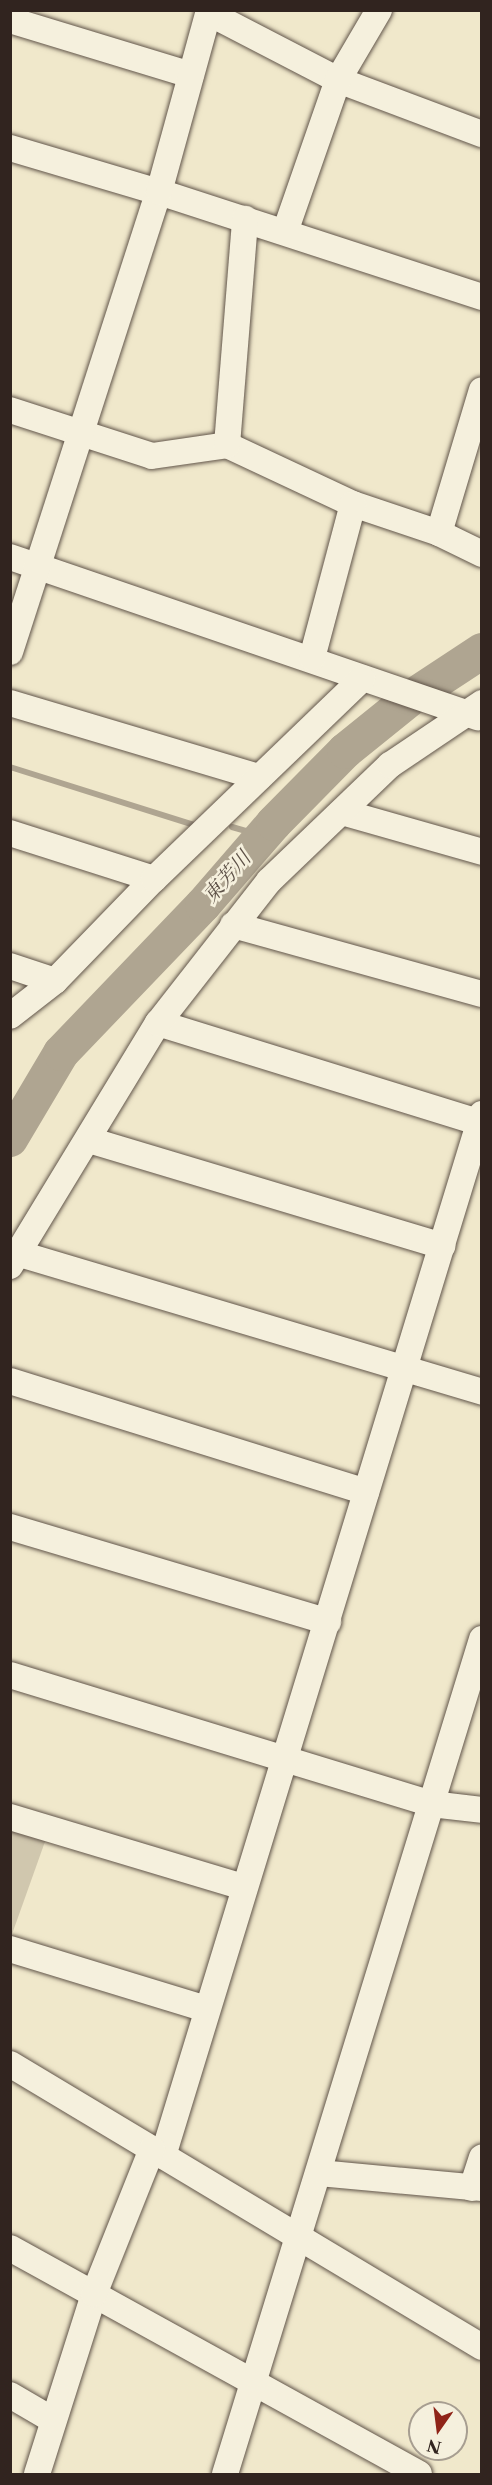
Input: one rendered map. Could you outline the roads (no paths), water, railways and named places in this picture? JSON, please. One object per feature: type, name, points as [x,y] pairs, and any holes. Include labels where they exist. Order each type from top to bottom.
[{"type":"street","points":[[285,232],[338,80],[379,10]]},
{"type":"street","points":[[10,652],[159,192],[209,12],[338,80],[482,134]]},
{"type":"street","points":[[10,20],[191,75]]},
{"type":"street","points":[[10,148],[245,219],[482,297]]},
{"type":"street","points":[[227,445],[245,219]]},
{"type":"street","points":[[439,533],[476,429],[482,390]]},
{"type":"street","points":[[10,410],[81,430],[152,456],[227,445],[353,504],[439,533],[482,554]]},
{"type":"street","points":[[312,658],[353,504]]},
{"type":"street","points":[[10,556],[312,658],[362,679],[476,711]]},
{"type":"street","points":[[10,1016],[55,981],[154,879],[362,679]]},
{"type":"street","points":[[10,703],[259,777]]},
{"type":"street","points":[[476,711],[390,765],[269,880],[158,1023],[89,1140],[13,1257],[482,1392]]},
{"type":"street","points":[[342,812],[482,852]]},
{"type":"street","points":[[10,833],[154,879]]},
{"type":"street","points":[[233,924],[482,994]]},
{"type":"street","points":[[10,966],[55,981]]},
{"type":"street","points":[[37,2475],[94,2294],[158,2153],[206,2008],[282,1756],[328,1622],[481,1120],[158,1023]]},
{"type":"street","points":[[89,1140],[442,1246]]},
{"type":"street","points":[[10,1381],[366,1492]]},
{"type":"street","points":[[10,1527],[328,1622]]},
{"type":"street","points":[[225,2475],[482,1639]]},
{"type":"street","points":[[10,1675],[282,1756],[431,1804],[482,1810]]},
{"type":"street","points":[[10,1817],[244,1887]]},
{"type":"street","points":[[10,1950],[206,2008]]},
{"type":"street","points":[[10,2064],[298,2239],[482,2347]]},
{"type":"street","points":[[319,2173],[477,2188],[482,2158]]},
{"type":"street","points":[[10,2248],[254,2381],[419,2475]]},
{"type":"street","points":[[10,2395],[53,2420]]},
{"type":"waterway","name":"東芳川","points":[[10,1139],[61,1053],[203,905],[274,823],[345,751],[412,697],[482,651]]},
{"type":"waterway","points":[[10,767],[197,826]]},
{"type":"waterway","points":[[232,827],[263,836]]}]
